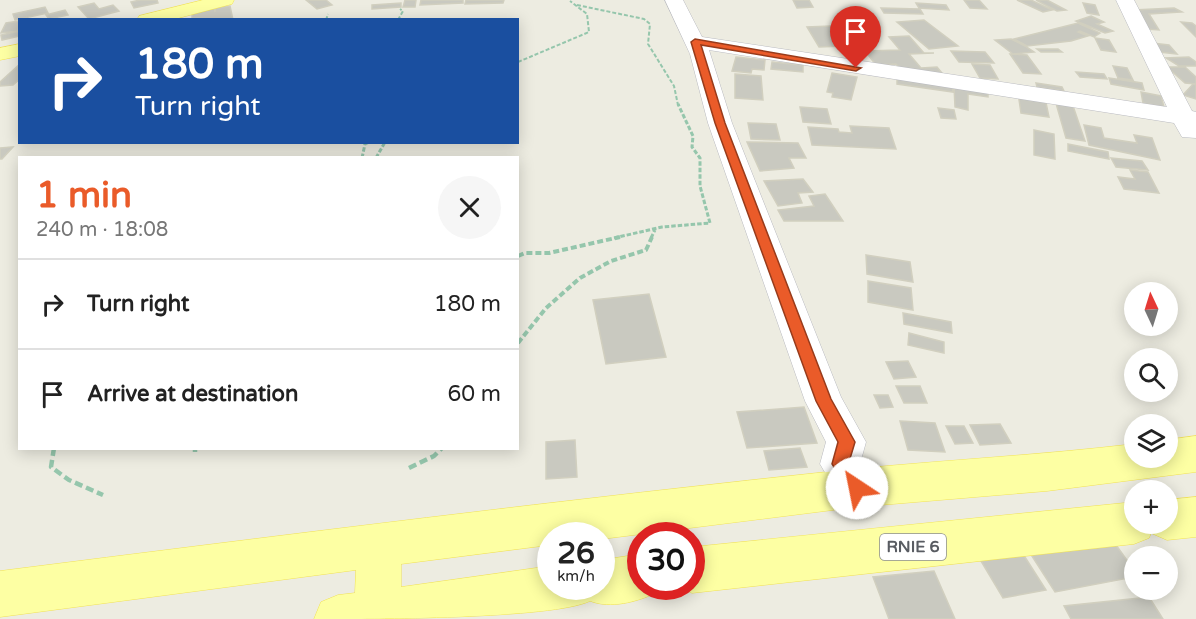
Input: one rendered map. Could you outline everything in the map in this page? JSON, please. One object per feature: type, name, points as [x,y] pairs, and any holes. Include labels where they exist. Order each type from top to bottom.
[{"type":"main road","points":[[154,18],[225,0]]},
{"type":"main road","points":[[0,54],[18,50]]},
{"type":"main road","points":[[0,594],[379,545],[857,488],[1047,473],[1196,454]]},
{"type":"main road","points":[[1178,519],[1196,517]]},
{"type":"main road","name":"RNIE 6","points":[[705,569],[1124,524]]},
{"type":"main road","points":[[379,545],[358,616],[537,591]]},
{"type":"street","points":[[674,0],[695,42],[720,123],[820,390],[846,442],[840,464],[857,488]]},
{"type":"street","points":[[1125,0],[1190,118],[1196,141]]},
{"type":"street","points":[[695,42],[1190,118]]},
{"type":"path","points":[[519,256],[525,253],[549,252],[655,229],[710,223],[699,178],[700,158],[692,147],[693,136],[685,116],[679,110],[674,86],[648,44],[650,24],[644,19],[577,5],[570,1]]},
{"type":"path","points":[[519,62],[588,33],[589,20],[577,5]]},
{"type":"path","points":[[399,18],[403,11],[400,9]]},
{"type":"path","points":[[327,18],[328,14]]},
{"type":"path","points":[[519,342],[546,307],[566,288],[607,262],[645,250],[655,229]]},
{"type":"path","points":[[54,450],[51,467],[61,477],[85,484],[103,495]]},
{"type":"path","points":[[410,468],[434,456],[440,450]]},
{"type":"building","points":[[157,0],[158,3],[134,8],[131,2]]},
{"type":"building","points":[[306,0],[326,0],[332,5],[317,9]]},
{"type":"building","points":[[405,0],[416,0],[415,7],[403,7]]},
{"type":"building","points":[[421,0],[463,0],[463,3],[420,5]]},
{"type":"building","points":[[466,0],[504,0],[503,3],[465,4]]},
{"type":"building","points":[[793,0],[809,0],[813,7],[797,8]]},
{"type":"building","points":[[964,0],[979,0],[987,9],[970,8]]},
{"type":"building","points":[[1017,0],[1031,0],[1052,10],[1043,12]]},
{"type":"building","points":[[1036,0],[1047,0],[1066,10],[1057,11]]},
{"type":"building","points":[[94,3],[99,9],[113,5],[119,11],[88,18],[78,7]]},
{"type":"building","points":[[401,3],[401,7],[372,9],[372,5]]},
{"type":"building","points":[[916,3],[946,5],[949,10],[919,8]]},
{"type":"building","points":[[1083,3],[1095,5],[1099,15],[1087,13]]},
{"type":"building","points":[[230,6],[233,18],[192,18],[192,11],[214,7],[215,12],[215,8]]},
{"type":"building","points":[[45,7],[48,13],[15,20],[13,14]]},
{"type":"building","points":[[881,8],[920,9],[923,14],[884,13]]},
{"type":"building","points":[[1174,8],[1182,12],[1149,14],[1159,30],[1146,29],[1134,10]]},
{"type":"building","points":[[65,10],[68,15],[48,18],[46,15]]},
{"type":"building","points":[[1091,16],[1104,22],[1097,24],[1113,31],[1105,33],[1076,21]]},
{"type":"building","points":[[924,20],[958,46],[929,49],[897,22]]},
{"type":"building","points":[[18,21],[18,31],[1,33],[6,23]]},
{"type":"building","points":[[1181,22],[1192,23],[1196,26],[1196,37]]},
{"type":"building","points":[[1078,23],[1100,33],[1094,37],[1080,31],[1078,32],[1088,36],[1071,41],[1027,46],[1014,39]]},
{"type":"building","points":[[831,26],[844,46],[819,47],[807,27]]},
{"type":"building","points":[[18,31],[18,36],[2,40],[1,35]]},
{"type":"building","points":[[909,36],[924,53],[934,53],[909,54],[921,68],[937,67],[942,73],[905,74],[896,64],[876,65],[865,51],[900,50],[889,37]]},
{"type":"building","points":[[1095,38],[1109,40],[1116,52],[1101,50]]},
{"type":"building","points":[[1011,39],[1034,52],[1013,54],[995,40]]},
{"type":"building","points":[[1152,43],[1169,45],[1177,54],[1159,52]]},
{"type":"building","points":[[1037,49],[1058,49],[1062,52],[1041,52]]},
{"type":"building","points":[[951,51],[985,52],[994,63],[959,62]]},
{"type":"building","points":[[1010,54],[1027,55],[1041,74],[1023,73]]},
{"type":"building","points":[[736,57],[765,60],[764,70],[752,69],[751,73],[732,71]]},
{"type":"building","points":[[1189,57],[1196,62],[1196,66],[1179,66],[1166,58]]},
{"type":"building","points":[[772,62],[803,65],[803,72],[771,69]]},
{"type":"building","points":[[972,64],[990,65],[998,79],[980,78]]},
{"type":"building","points":[[18,66],[18,81],[13,85],[0,86],[0,82]]},
{"type":"building","points":[[1113,66],[1127,68],[1133,80],[1118,78]]},
{"type":"building","points":[[1167,67],[1185,67],[1196,77],[1196,84],[1185,83]]},
{"type":"building","points":[[1076,72],[1104,74],[1107,79],[1080,77]]},
{"type":"building","points":[[832,73],[857,77],[851,100],[832,97],[833,93],[827,92]]},
{"type":"building","points":[[735,74],[761,76],[763,100],[735,98]]},
{"type":"building","points":[[897,78],[952,85],[953,92],[897,84]]},
{"type":"building","points":[[1109,78],[1142,83],[1144,90],[1111,84]]},
{"type":"building","points":[[1036,83],[1062,87],[1064,91],[1037,87]]},
{"type":"building","points":[[1193,84],[1196,85],[1196,99],[1183,95]]},
{"type":"building","points":[[954,86],[988,91],[988,97],[968,94],[968,110],[955,107]]},
{"type":"building","points":[[1141,92],[1161,96],[1164,107],[1143,103]]},
{"type":"building","points":[[1018,93],[1045,98],[1049,117],[1021,113]]},
{"type":"building","points":[[1055,100],[1072,103],[1085,141],[1066,138]]},
{"type":"building","points":[[800,107],[827,109],[831,124],[803,122]]},
{"type":"building","points":[[938,108],[954,110],[956,119],[941,118]]},
{"type":"building","points":[[748,123],[776,124],[780,140],[751,139]]},
{"type":"building","points":[[1084,125],[1101,128],[1104,138],[1137,143],[1134,135],[1152,138],[1160,160],[1089,145]]},
{"type":"building","points":[[850,126],[889,128],[896,149],[812,145],[808,127],[838,129],[839,132],[852,133]]},
{"type":"building","points":[[1034,130],[1054,134],[1055,159],[1034,155]]},
{"type":"building","points":[[747,142],[798,143],[806,158],[789,158],[794,168],[760,171]]},
{"type":"building","points":[[1068,144],[1108,152],[1109,159],[1068,151]]},
{"type":"building","points":[[13,147],[2,159],[0,159],[0,148]]},
{"type":"building","points":[[1111,158],[1142,161],[1148,170],[1116,167]]},
{"type":"building","points":[[1130,170],[1148,172],[1159,193],[1124,189],[1118,177],[1135,179]]},
{"type":"building","points":[[803,179],[813,192],[798,193],[802,203],[778,206],[764,181]]},
{"type":"building","points":[[825,194],[843,221],[784,221],[778,210],[814,206],[809,196]]},
{"type":"building","points":[[866,255],[910,262],[913,282],[867,274]]},
{"type":"building","points":[[868,281],[911,288],[913,310],[868,302]]},
{"type":"building","points":[[649,294],[666,357],[606,364],[593,300]]},
{"type":"building","points":[[903,313],[951,322],[952,333],[904,324]]},
{"type":"building","points":[[909,333],[944,342],[944,353],[908,345]]},
{"type":"building","points":[[908,361],[916,377],[894,379],[886,362]]},
{"type":"building","points":[[896,386],[920,386],[927,403],[904,403]]},
{"type":"building","points":[[874,395],[888,395],[893,407],[880,408]]},
{"type":"building","points":[[804,407],[817,443],[747,448],[737,412]]},
{"type":"building","points":[[900,421],[935,423],[945,452],[908,450]]},
{"type":"building","points":[[1000,424],[1011,443],[980,445],[970,425]]},
{"type":"building","points":[[946,426],[964,426],[973,443],[955,444]]},
{"type":"building","points":[[575,440],[577,477],[546,479],[546,442]]},
{"type":"building","points":[[800,448],[807,467],[769,470],[764,451]]},
{"type":"building","points":[[1111,538],[1124,556],[1124,579],[1055,592],[1030,553]]},
{"type":"building","points":[[1023,554],[1046,590],[1003,598],[981,561]]},
{"type":"building","points":[[934,571],[955,619],[889,619],[873,577]]},
{"type":"building","points":[[1124,600],[1151,600],[1163,619],[1071,619],[1064,606]]},
{"type":"route","points":[[856,68],[739,51],[695,42],[705,68],[720,123],[824,401],[846,442],[840,464],[857,488]]}]
